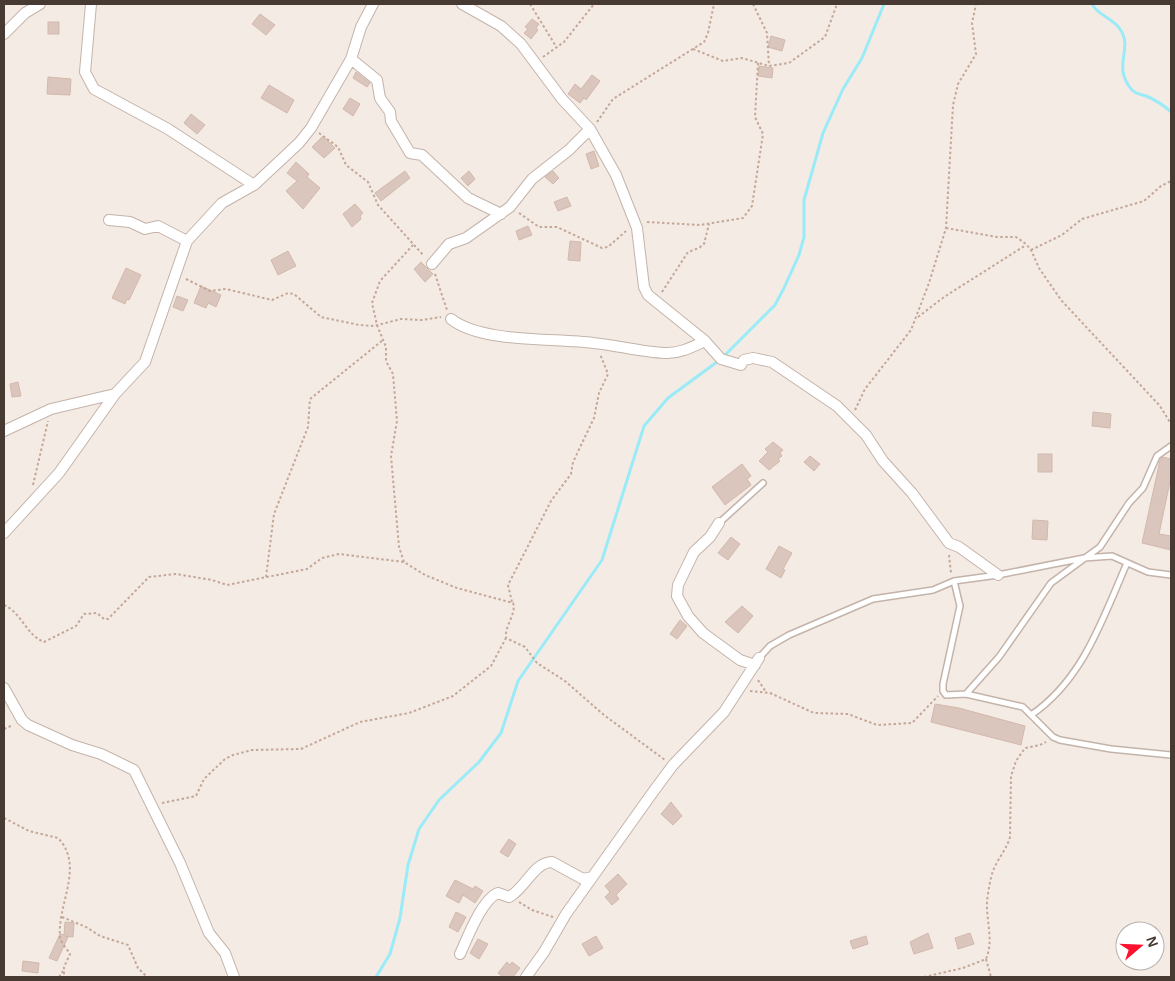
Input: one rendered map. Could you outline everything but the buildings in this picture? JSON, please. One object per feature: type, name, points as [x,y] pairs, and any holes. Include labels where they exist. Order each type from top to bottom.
[{"type":"street","points":[[4,34],[24,13],[40,4]]},
{"type":"street","points":[[91,4],[85,72],[94,89],[168,129],[254,186]]},
{"type":"street","points":[[4,533],[59,473],[115,394],[145,362],[187,241],[222,203],[254,186],[299,143],[311,128],[352,60],[362,27],[373,4]]},
{"type":"street","points":[[462,4],[501,26],[521,44],[562,99],[590,129],[616,175],[635,221],[640,240],[644,287],[648,295],[705,342],[722,359],[729,363],[741,364],[744,360],[753,358],[772,362],[831,401],[852,419],[950,543],[959,546],[998,575]]},
{"type":"street","points":[[352,60],[378,80],[380,98],[390,112],[391,121],[410,153],[422,155],[468,198],[501,214]]},
{"type":"street","points":[[432,264],[449,244],[466,238],[510,207],[532,179],[565,153],[590,129]]},
{"type":"street","points":[[109,220],[130,222],[146,229],[158,226],[187,241]]},
{"type":"street","points":[[451,319],[462,327],[488,333],[594,343],[666,353],[687,349],[705,342]]},
{"type":"street","points":[[4,431],[51,409],[115,394]]},
{"type":"street","points":[[526,977],[592,877],[674,765],[724,712],[755,664],[740,660],[703,633],[688,616],[677,596],[678,585],[694,552],[710,537],[718,523]]},
{"type":"street","points":[[4,688],[22,720],[28,725],[72,745],[101,754],[134,770],[209,933],[225,953],[234,977]]},
{"type":"street","points":[[460,954],[473,926],[491,896],[498,893],[509,897],[517,892],[540,866],[552,862],[583,879],[592,877]]},
{"type":"lane","points":[[966,694],[999,656],[1050,583],[1100,547],[1129,503],[1143,488],[1156,456],[1171,446]]},
{"type":"lane","points":[[718,523],[763,483]]},
{"type":"lane","points":[[755,664],[770,646],[789,635],[873,599],[933,590],[954,581],[998,575],[1084,558],[1112,556],[1148,572],[1171,575]]},
{"type":"lane","points":[[1031,715],[1061,691],[1075,672],[1089,649],[1127,563]]},
{"type":"lane","points":[[954,581],[960,606],[943,691],[946,695],[966,694],[1023,707],[1052,738],[1111,749],[1171,755]]},
{"type":"path","points":[[530,4],[557,48]]},
{"type":"path","points":[[534,61],[557,48],[580,24],[594,4]]},
{"type":"path","points":[[590,129],[603,116],[612,99],[704,42],[707,37],[714,4]]},
{"type":"path","points":[[754,4],[767,34],[769,66]]},
{"type":"path","points":[[693,49],[720,60],[740,58],[769,66],[794,60],[825,37],[837,4]]},
{"type":"path","points":[[852,419],[860,397],[902,343],[916,319],[946,228],[953,105],[958,84],[976,54],[972,23],[976,4]]},
{"type":"path","points":[[510,207],[539,227],[557,227],[602,248],[611,245],[635,221],[684,226],[743,218],[752,206],[763,134],[755,117],[758,63]]},
{"type":"path","points":[[176,272],[198,287],[210,291],[226,289],[274,300],[290,293],[321,317],[359,325],[377,325],[401,319],[422,320],[449,316],[432,264],[378,205],[368,182],[346,165],[338,147],[311,128]]},
{"type":"path","points":[[1032,250],[1062,235],[1082,219],[1144,201],[1161,186],[1171,181]]},
{"type":"path","points":[[657,301],[688,252],[704,244],[709,224]]},
{"type":"path","points":[[946,228],[997,237],[1016,237],[1026,244],[1032,250],[1038,268],[1061,300],[1160,406],[1171,424]]},
{"type":"path","points":[[916,319],[944,297],[1026,244]]},
{"type":"path","points":[[404,562],[399,547],[391,456],[397,421],[395,385],[393,374],[386,361],[384,340],[377,325],[372,303],[377,286],[413,245]]},
{"type":"path","points":[[266,577],[274,514],[308,427],[310,399],[384,340]]},
{"type":"path","points":[[154,811],[166,801],[196,796],[204,779],[225,759],[233,755],[252,750],[300,749],[360,722],[409,713],[453,696],[491,666],[506,638],[506,632],[514,608],[508,585],[551,501],[571,474],[573,462],[597,410],[599,393],[608,374],[594,343]]},
{"type":"path","points":[[36,500],[34,478],[51,409]]},
{"type":"path","points":[[950,543],[949,561],[954,581]]},
{"type":"path","points":[[4,605],[14,610],[37,639],[44,642],[76,626],[84,614],[96,613],[104,619],[108,618],[149,577],[176,574],[212,580],[227,585],[307,569],[322,558],[340,554],[404,562],[425,576],[457,588],[513,603]]},
{"type":"path","points":[[506,638],[525,647],[536,663],[565,681],[611,721],[674,765]]},
{"type":"path","points":[[755,664],[766,692]]},
{"type":"path","points":[[737,690],[766,692],[814,713],[843,713],[877,725],[915,722],[943,691]]},
{"type":"path","points":[[991,977],[986,959],[990,941],[987,902],[995,864],[1008,844],[1010,837],[1013,769],[1025,748],[1040,745],[1052,738]]},
{"type":"path","points":[[4,792],[4,800]]},
{"type":"path","points":[[4,818],[29,831],[58,838],[67,850],[71,864],[60,937],[70,954],[59,977]]},
{"type":"path","points":[[509,897],[532,910],[562,920]]},
{"type":"path","points":[[62,917],[86,927],[100,936],[128,946],[138,968],[147,977]]},
{"type":"path","points":[[924,977],[962,968],[986,959]]},
{"type":"path","points":[[63,972],[64,977]]},
{"type":"waterway","points":[[376,977],[390,954],[400,918],[408,865],[419,829],[439,800],[479,762],[501,733],[518,681],[602,560],[644,426],[668,398],[721,359],[775,305],[784,288],[799,255],[804,237],[804,200],[823,133],[843,89],[862,58],[884,4]]},
{"type":"waterway","points":[[1092,4],[1094,8],[1117,25],[1124,37],[1123,73],[1132,90],[1156,101],[1171,112]]}]
